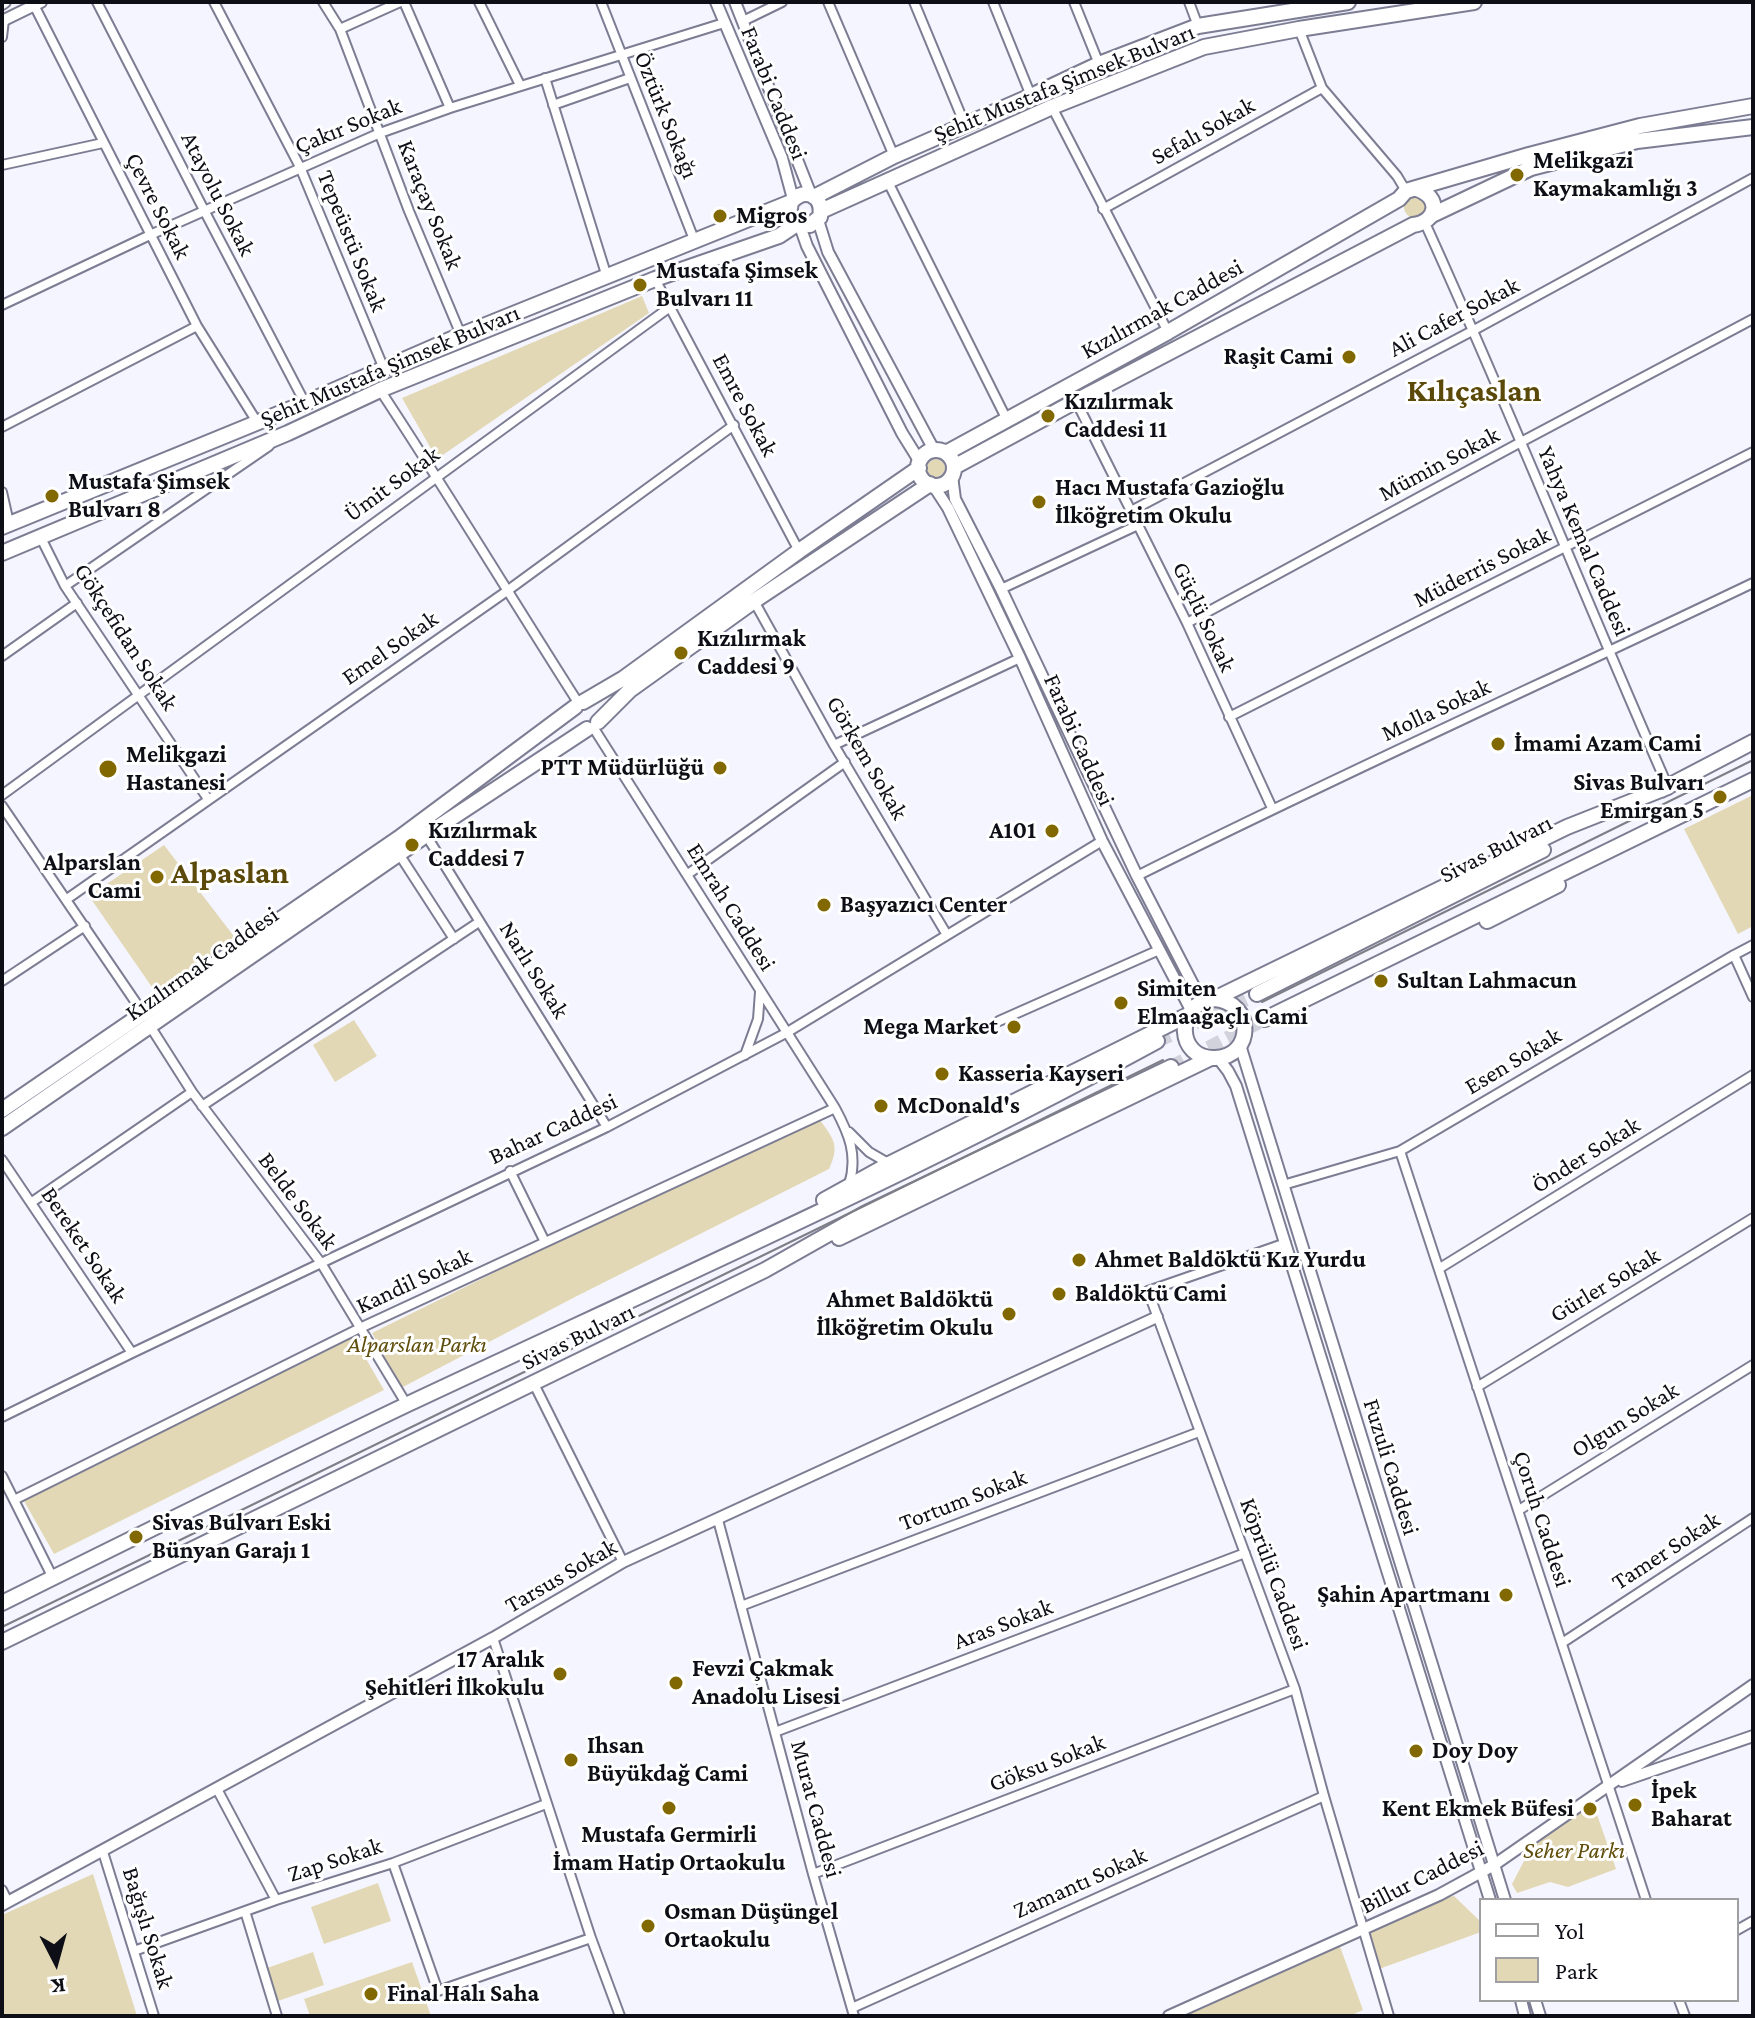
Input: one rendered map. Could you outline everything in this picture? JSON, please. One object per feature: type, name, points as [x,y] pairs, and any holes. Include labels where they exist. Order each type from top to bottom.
[{"type":"main road","name":"Şehit Mustafa Şimsek Bulvarı","points":[[812,196],[1099,64],[1198,26],[1309,5],[1348,2]]},
{"type":"main road","name":"Şehit Mustafa Şimsek Bulvarı","points":[[819,215],[887,180],[1052,107],[1204,47],[1474,2]]},
{"type":"main road","name":"Kızılırmak Caddesi","points":[[940,452],[1007,420],[1168,332],[1407,193],[1529,155],[1640,126],[1753,106]]},
{"type":"main road","name":"Kızılırmak Caddesi","points":[[953,472],[1076,401],[1531,168],[1637,141],[1753,127]]},
{"type":"main road","points":[[1407,193],[1428,193],[1431,198],[1434,209],[1423,221],[1403,221],[1399,216],[1397,205],[1407,193]]},
{"type":"main road","points":[[801,194],[812,196],[820,204],[819,215],[810,225],[799,225],[789,214],[792,200],[801,194]]},
{"type":"main road","name":"Şehit Mustafa Şimsek Bulvarı","points":[[6,525],[792,200]]},
{"type":"main road","name":"Şehit Mustafa Şimsek Bulvarı","points":[[2,553],[288,433],[380,390],[655,279],[779,236],[799,225]]},
{"type":"main road","points":[[940,452],[953,461],[953,472],[944,484],[931,485],[922,478],[919,465],[923,456],[940,452]]},
{"type":"main road","name":"Kızılırmak Caddesi","points":[[2,1128],[579,704],[624,678],[919,465]]},
{"type":"main road","name":"Kızılırmak Caddesi","points":[[2,1110],[146,1020],[593,726],[630,690],[754,601],[931,485]]},
{"type":"main road","points":[[592,703],[597,707],[600,715],[593,726],[580,728],[574,722],[572,713],[579,704],[592,703]]},
{"type":"main road","name":"Sivas Bulvarı","points":[[1257,994],[1753,742]]},
{"type":"main road","name":"Sivas Bulvarı","points":[[1265,1019],[1753,780]]},
{"type":"main road","points":[[737,1251],[849,1185],[1199,1006],[1567,827],[1668,787]]},
{"type":"main road","points":[[765,1270],[872,1223],[1214,1058],[1230,1054],[1242,1042],[1541,895],[1637,837]]},
{"type":"main road","points":[[1214,1058],[1194,1051],[1187,1040],[1185,1028],[1199,1006],[1227,1001],[1237,1009],[1244,1020],[1242,1042]]},
{"type":"main road","name":"Sivas Bulvarı","points":[[2,1603],[407,1405],[737,1251],[1055,1097],[1157,1041]]},
{"type":"main road","name":"Sivas Bulvarı","points":[[2,1642],[765,1270],[866,1213],[1171,1067]]},
{"type":"street","name":"Atayolu Sokak","points":[[97,2],[305,403]]},
{"type":"street","name":"Tepeüstü Sokak","points":[[214,2],[300,167],[384,369]]},
{"type":"street","name":"Karaçay Sokak","points":[[323,2],[340,29],[409,211],[461,335]]},
{"type":"street","points":[[340,29],[402,2],[450,108]]},
{"type":"street","points":[[479,2],[520,85]]},
{"type":"street","name":"Öztürk Sokağı","points":[[601,2],[695,242]]},
{"type":"street","name":"Farabi Caddesi","points":[[716,2],[782,158],[792,200]]},
{"type":"street","name":"Farabi Caddesi","points":[[735,2],[812,196]]},
{"type":"street","points":[[743,21],[782,2]]},
{"type":"street","points":[[828,2],[894,156]]},
{"type":"street","points":[[914,2],[965,125]]},
{"type":"street","points":[[993,2],[1031,96]]},
{"type":"street","points":[[1074,2],[1099,64]]},
{"type":"street","points":[[1189,2],[1198,26]]},
{"type":"street","points":[[2,37],[3,21],[36,3]]},
{"type":"street","name":"Çevre Sokak","points":[[36,3],[103,143],[197,326],[257,422]]},
{"type":"street","name":"Çakır Sokak","points":[[2,305],[150,235],[380,133],[520,85],[724,23]]},
{"type":"street","points":[[1299,29],[1322,88],[1397,176],[1407,193]]},
{"type":"street","points":[[545,78],[607,277]]},
{"type":"street","points":[[553,105],[630,78]]},
{"type":"street","name":"Sefalı Sokak","points":[[1103,209],[1322,88]]},
{"type":"street","points":[[1052,107],[1168,332]]},
{"type":"street","points":[[2,165],[103,143]]},
{"type":"street","name":"Ali Cafer Sokak","points":[[1131,511],[1753,178]]},
{"type":"street","points":[[887,180],[1007,420]]},
{"type":"street","points":[[819,215],[828,252],[940,452]]},
{"type":"street","name":"Yahya Kemal Caddesi","points":[[1423,221],[1474,330],[1668,787]]},
{"type":"street","points":[[799,225],[919,465]]},
{"type":"street","name":"Emre Sokak","points":[[655,279],[799,551]]},
{"type":"street","name":"Ümit Sokak","points":[[2,795],[670,307]]},
{"type":"street","name":"Mümin Sokak","points":[[1187,623],[1753,319]]},
{"type":"street","points":[[2,427],[197,326]]},
{"type":"street","points":[[380,390],[579,704]]},
{"type":"street","name":"Güçlü Sokak","points":[[1076,401],[1187,623],[1272,808]]},
{"type":"street","name":"Emel Sokak","points":[[67,899],[507,591],[734,425]]},
{"type":"street","points":[[65,586],[288,433]]},
{"type":"street","name":"Müderris Sokak","points":[[1229,717],[1753,452]]},
{"type":"street","name":"Farabi Caddesi","points":[[953,472],[955,499],[1001,589],[1199,1006]]},
{"type":"street","name":"Farabi Caddesi","points":[[931,485],[948,508],[1102,841],[1159,950],[1199,1006]]},
{"type":"street","points":[[2,492],[6,525]]},
{"type":"street","points":[[1001,589],[1138,525]]},
{"type":"street","name":"Gökçefidan Sokak","points":[[40,536],[65,586],[208,799]]},
{"type":"street","name":"Molla Sokak","points":[[1137,876],[1272,808],[1753,583]]},
{"type":"street","name":"Görkem Sokak","points":[[754,601],[834,745],[947,935]]},
{"type":"street","points":[[2,656],[77,603]]},
{"type":"street","points":[[834,745],[1020,658]]},
{"type":"street","name":"Emrah Caddesi","points":[[593,726],[846,1129]]},
{"type":"street","points":[[688,874],[845,762]]},
{"type":"street","name":"Belde Sokak","points":[[2,806],[85,926],[192,1092],[321,1263],[407,1405]]},
{"type":"street","name":"Narlı Sokak","points":[[426,835],[607,1127]]},
{"type":"street","name":"Bahar Caddesi","points":[[2,1417],[607,1127],[745,1055],[1102,841]]},
{"type":"street","points":[[399,854],[454,939]]},
{"type":"street","points":[[202,1106],[479,922]]},
{"type":"street","points":[[2,981],[85,926]]},
{"type":"street","name":"Esen Sokak","points":[[1283,1185],[1400,1151],[1753,945]]},
{"type":"street","points":[[999,1021],[1159,950]]},
{"type":"street","points":[[1734,955],[1753,997]]},
{"type":"street","points":[[745,1055],[758,1019],[760,991]]},
{"type":"street","name":"Fuzuli Caddesi","points":[[1242,1042],[1283,1185],[1504,1898]]},
{"type":"street","name":"Fuzuli Caddesi","points":[[1214,1058],[1228,1071],[1236,1086],[1489,1898]]},
{"type":"street","name":"Önder Sokak","points":[[1440,1268],[1753,1075]]},
{"type":"street","points":[[32,1202],[192,1092]]},
{"type":"street","name":"Kandil Sokak","points":[[14,1500],[360,1328],[835,1108]]},
{"type":"street","points":[[846,1129],[869,1152],[889,1164]]},
{"type":"street","points":[[846,1129],[853,1152],[849,1185]]},
{"type":"street","name":"Çoruh Caddesi","points":[[1400,1151],[1645,1898]]},
{"type":"street","name":"Bereket Sokak","points":[[2,1160],[132,1353]]},
{"type":"street","points":[[510,1171],[545,1242]]},
{"type":"street","name":"Gürler Sokak","points":[[1477,1387],[1753,1218]]},
{"type":"street","name":"Köprülü Caddesi","points":[[1286,1243],[1148,1291],[1295,1689],[1389,2016]]},
{"type":"street","name":"Tarsus Sokak","points":[[5,1904],[493,1638],[623,1562],[1157,1317]]},
{"type":"street","name":"Olgun Sokak","points":[[1519,1510],[1753,1365]]},
{"type":"street","points":[[534,1384],[623,1562]]},
{"type":"street","name":"Tortum Sokak","points":[[741,1606],[1199,1432]]},
{"type":"street","points":[[2,1476],[53,1578]]},
{"type":"street","name":"Tamer Sokak","points":[[1562,1643],[1753,1518]]},
{"type":"street","name":"Murat Caddesi","points":[[718,1520],[853,2012]]},
{"type":"street","name":"Aras Sokak","points":[[775,1732],[1245,1553]]},
{"type":"street","points":[[493,1638],[591,1938],[620,2016]]},
{"type":"street","name":"Billur Caddesi","points":[[1169,2016],[1363,1930],[1482,1872],[1753,1685]]},
{"type":"street","name":"Göksu Sokak","points":[[813,1874],[1295,1689]]},
{"type":"street","points":[[1608,1786],[1753,1736]]},
{"type":"street","points":[[217,1789],[276,1900]]},
{"type":"street","name":"Zamantı Sokak","points":[[853,2012],[1324,1796]]},
{"type":"street","name":"Zap Sokak","points":[[134,1951],[276,1900],[393,1863],[546,1804]]},
{"type":"street","name":"Bağışlı Sokak","points":[[103,1852],[154,2016]]},
{"type":"street","points":[[393,1863],[438,1991],[591,1938]]},
{"type":"street","points":[[2,1890],[5,1904]]},
{"type":"street","points":[[245,1911],[277,2016]]},
{"type":"green space","points":[[1415,196],[1426,207],[1415,218],[1404,207]]},
{"type":"green space","points":[[642,296],[649,313],[437,459],[402,398]]},
{"type":"green space","points":[[936,459],[945,468],[936,477],[927,468]]},
{"type":"green space","points":[[1753,795],[1753,926],[1738,934],[1684,829]]},
{"type":"green space","points":[[164,845],[236,939],[156,993],[89,896]]},
{"type":"green space","points":[[354,1020],[377,1056],[335,1082],[313,1045]]},
{"type":"green space","name":"Alparslan Parkı","points":[[818,1117],[833,1141],[833,1160],[829,1169],[401,1388],[372,1333],[647,1197]]},
{"type":"green space","name":"Alparslan Parkı","points":[[353,1336],[384,1390],[54,1554],[24,1501]]},
{"type":"green space","name":"Seher Parkı","points":[[1593,1803],[1616,1869],[1568,1887],[1550,1882],[1517,1893],[1512,1884],[1537,1836]]},
{"type":"green space","points":[[93,1874],[137,2016],[2,2016],[2,1915]]},
{"type":"green space","points":[[378,1883],[391,1921],[324,1944],[311,1907]]},
{"type":"green space","points":[[1454,1896],[1479,1920],[1479,1933],[1379,1969],[1366,1930],[1434,1900]]},
{"type":"green space","points":[[1338,1941],[1363,2010],[1350,2016],[1168,2016]]},
{"type":"green space","points":[[313,1952],[324,1985],[278,2001],[267,1968]]},
{"type":"green space","name":"Final Halı Saha","points":[[412,1962],[431,2016],[310,2016],[304,1999]]},
{"type":"tunnel","points":[[1157,1041],[1257,994]]},
{"type":"tunnel","points":[[1171,1067],[1265,1019]]},
{"type":"tram line","points":[[1262,1002],[1753,760]]},
{"type":"tram line","points":[[2,1627],[1163,1060]]},
{"type":"place","name":"Melikgazi Kaymakamlığı 3","points":[[1517,175]]},
{"type":"place","name":"Migros","points":[[720,216]]},
{"type":"place","name":"Mustafa Şimsek Bulvarı 11","points":[[640,285]]},
{"type":"place","name":"Raşit Cami","points":[[1349,357]]},
{"type":"place","name":"Kızılırmak Caddesi 11","points":[[1048,416]]},
{"type":"place","name":"Mustafa Şimsek Bulvarı 8","points":[[52,496]]},
{"type":"place","name":"Hacı Mustafa Gazioğlu İlköğretim Okulu","points":[[1039,502]]},
{"type":"place","name":"Kızılırmak Caddesi 9","points":[[681,653]]},
{"type":"place","name":"İmami Azam Cami","points":[[1498,744]]},
{"type":"place","name":"PTT Müdürlüğü","points":[[720,768]]},
{"type":"place","name":"Melikgazi Hastanesi","points":[[108,769]]},
{"type":"place","name":"Sivas Bulvarı Emirgan 5","points":[[1720,797]]},
{"type":"place","name":"A101","points":[[1052,831]]},
{"type":"place","name":"Kızılırmak Caddesi 7","points":[[412,845]]},
{"type":"place","name":"Alparslan Cami","points":[[157,877]]},
{"type":"place","name":"Başyazıcı Center","points":[[824,905]]},
{"type":"place","name":"Sultan Lahmacun","points":[[1381,981]]},
{"type":"place","name":"Simiten Elmaağaçlı Cami","points":[[1121,1003]]},
{"type":"place","name":"Mega Market","points":[[1014,1027]]},
{"type":"place","name":"Kasseria Kayseri","points":[[942,1074]]},
{"type":"place","name":"McDonald's","points":[[881,1106]]},
{"type":"place","name":"Ahmet Baldöktü Kız Yurdu","points":[[1079,1260]]},
{"type":"place","name":"Baldöktü Cami","points":[[1059,1294]]},
{"type":"place","name":"Ahmet Baldöktü İlköğretim Okulu","points":[[1009,1314]]},
{"type":"place","name":"Sivas Bulvarı Eski Bünyan Garajı 1","points":[[136,1537]]},
{"type":"place","name":"Şahin Apartmanı","points":[[1506,1595]]},
{"type":"place","name":"17 Aralık Şehitleri İlkokulu","points":[[560,1674]]},
{"type":"place","name":"Fevzi Çakmak Anadolu Lisesi","points":[[676,1683]]},
{"type":"place","name":"Doy Doy","points":[[1416,1751]]},
{"type":"place","name":"Ihsan Büyükdağ Cami","points":[[571,1760]]},
{"type":"place","name":"İpek Baharat","points":[[1635,1805]]},
{"type":"place","name":"Mustafa Germirli İmam Hatip Ortaokulu","points":[[669,1808]]},
{"type":"place","name":"Kent Ekmek Büfesi","points":[[1590,1809]]},
{"type":"place","name":"Osman Düşüngel Ortaokulu","points":[[648,1926]]},
{"type":"place","name":"Final Halı Saha","points":[[371,1994]]},
{"type":"district","name":"Kılıçaslan","points":[[1474,391]]},
{"type":"district","name":"Alpaslan","points":[[230,873]]}]
